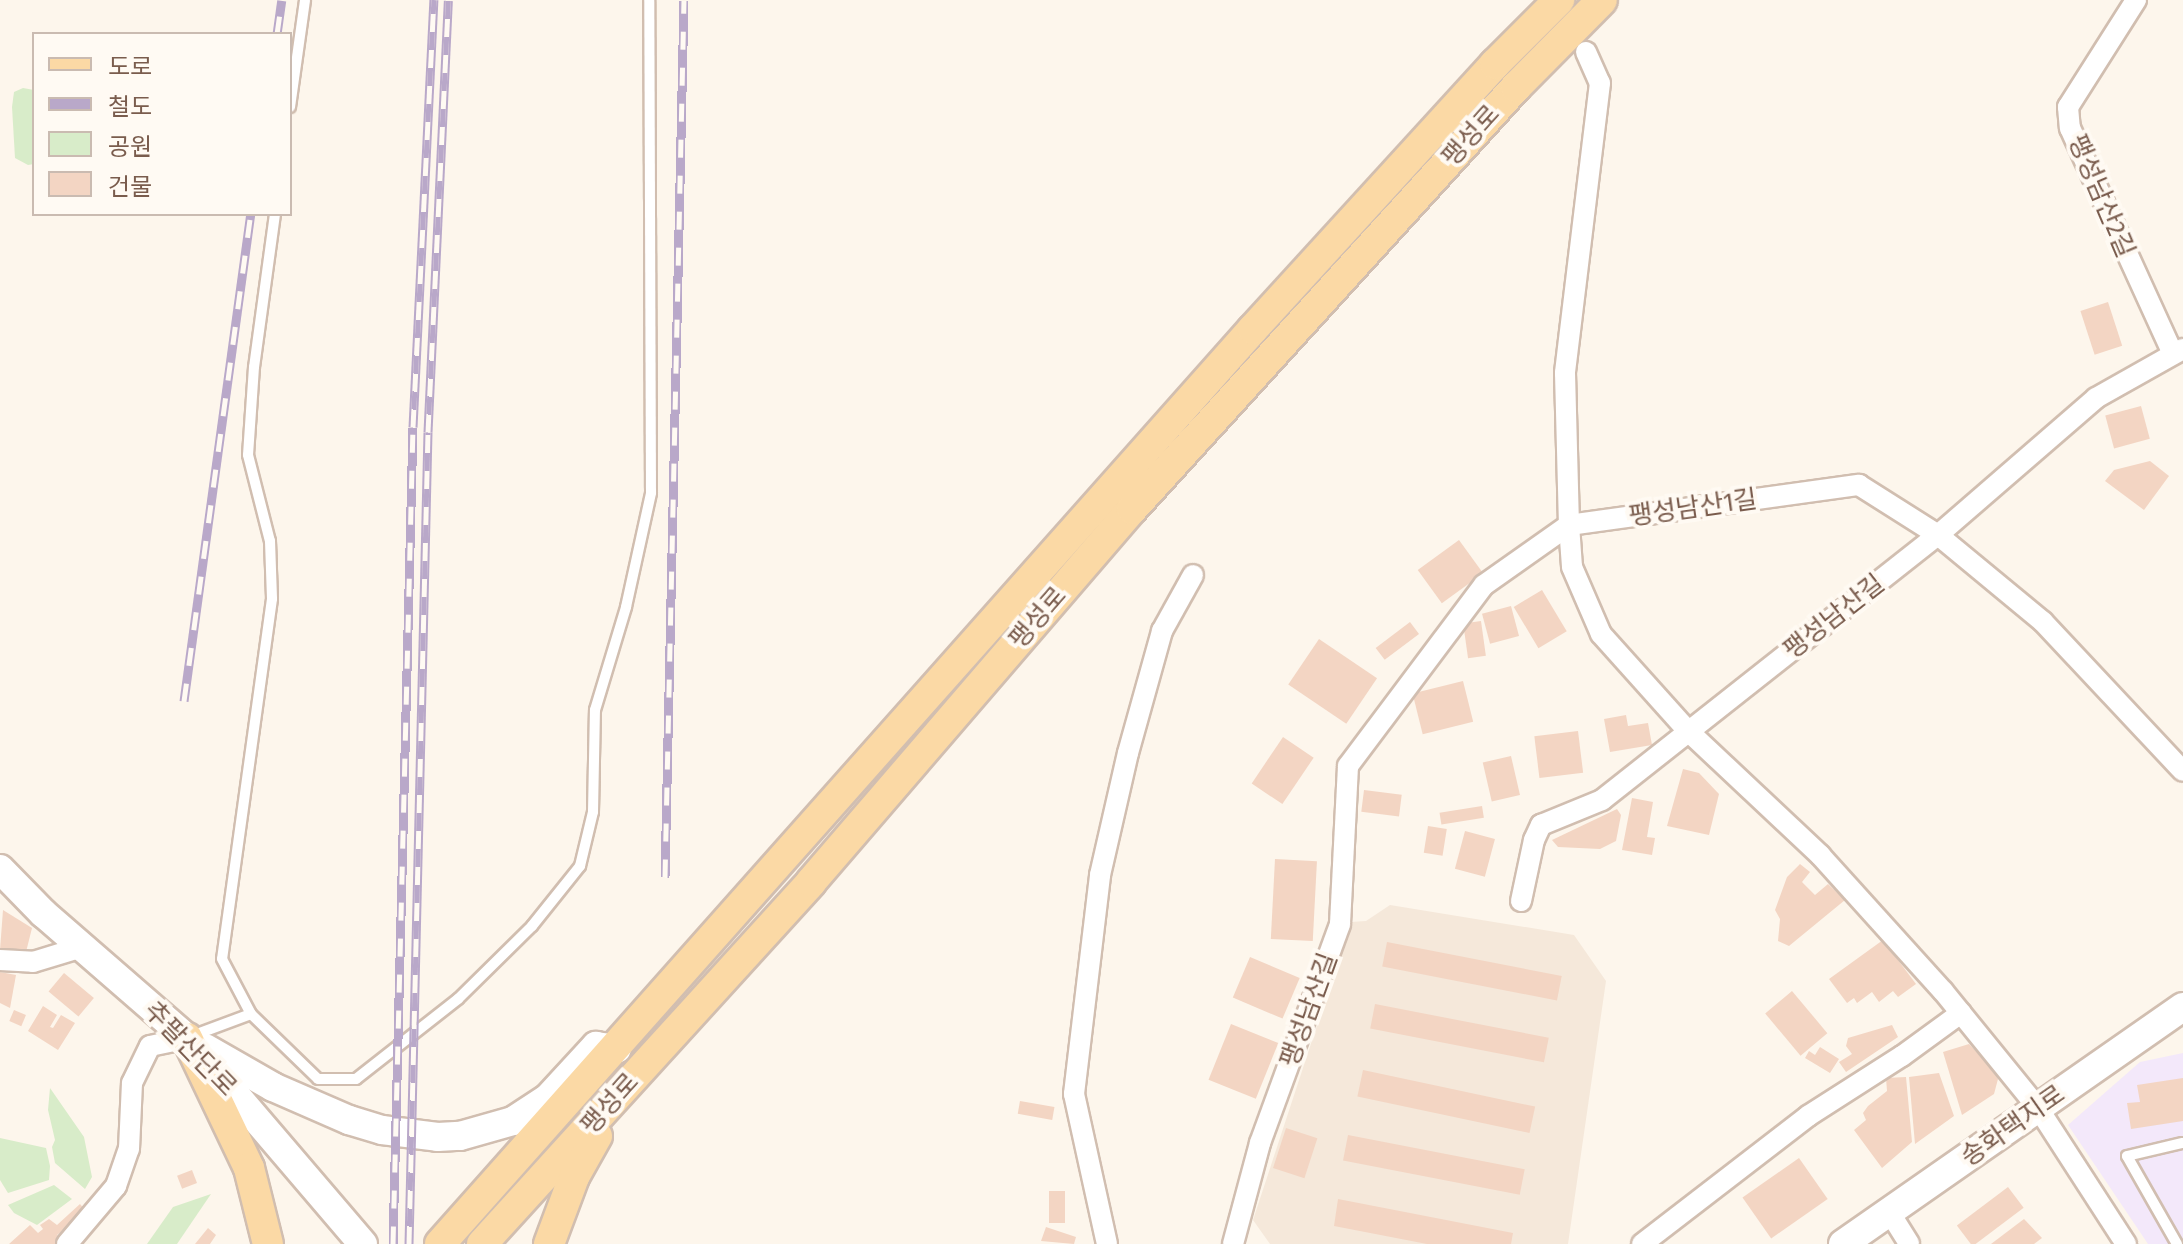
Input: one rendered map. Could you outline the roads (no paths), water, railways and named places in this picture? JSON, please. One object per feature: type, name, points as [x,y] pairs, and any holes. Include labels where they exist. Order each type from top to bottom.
[{"type":"main road","name":"팽성로","points":[[440,1244],[617,1049],[1253,329],[1495,64],[1559,0]]},
{"type":"main road","name":"팽성로","points":[[482,1244],[811,882],[1132,509],[1516,87],[1602,0]]},
{"type":"main road","points":[[187,1038],[249,1168],[268,1244]]},
{"type":"main road","points":[[549,1244],[581,1165],[650,1059]]},
{"type":"street","name":"팽성남산2길","points":[[2136,0],[2068,107],[2070,128],[2178,352]]},
{"type":"street","points":[[1586,52],[1600,83],[1565,373],[1572,567],[1601,634],[1687,730],[1820,855],[1961,1013],[2038,1108],[2126,1244]]},
{"type":"street","name":"팽성남산길","points":[[1521,901],[1541,825],[1602,800],[1938,535],[2096,398],[2178,352]]},
{"type":"street","name":"팽성남산1길","points":[[1569,525],[1859,485],[1938,535],[2043,622],[2183,771]]},
{"type":"street","name":"팽성남산길","points":[[1234,1244],[1260,1143],[1340,924],[1348,766],[1484,585],[1569,525]]},
{"type":"street","points":[[1107,1244],[1074,1094],[1100,875],[1153,659],[1162,631],[1193,575]]},
{"type":"street","name":"추팔산단로","points":[[0,869],[82,947],[187,1038],[363,1244]]},
{"type":"street","points":[[0,960],[33,962],[82,947]]},
{"type":"street","name":"송화택지로","points":[[1843,1244],[2183,1007]]},
{"type":"street","points":[[1642,1244],[1808,1116],[1902,1056],[1961,1013]]},
{"type":"street","points":[[67,1244],[116,1186],[129,1149],[132,1083],[150,1046],[187,1038],[273,1087],[349,1120],[397,1133],[438,1137],[460,1136],[513,1121],[548,1098],[596,1046],[617,1049]]},
{"type":"street","points":[[1890,1213],[1909,1244]]},
{"type":"lane","points":[[292,93],[305,0]]},
{"type":"lane","points":[[275,216],[254,367],[248,455],[270,541],[272,599],[222,959],[251,1014],[318,1079],[356,1079],[458,999],[532,926],[580,866],[593,812],[595,710],[626,607],[651,493],[649,0]]},
{"type":"lane","points":[[187,1038],[251,1014]]},
{"type":"lane","points":[[2177,1244],[2127,1156],[2182,1143]]},
{"type":"railway","points":[[277,32],[282,0]]},
{"type":"railway","points":[[393,1244],[413,427],[434,0]]},
{"type":"railway","points":[[409,1244],[428,432],[448,0]]},
{"type":"railway","points":[[665,877],[684,0]]},
{"type":"railway","points":[[184,701],[251,216]]}]
